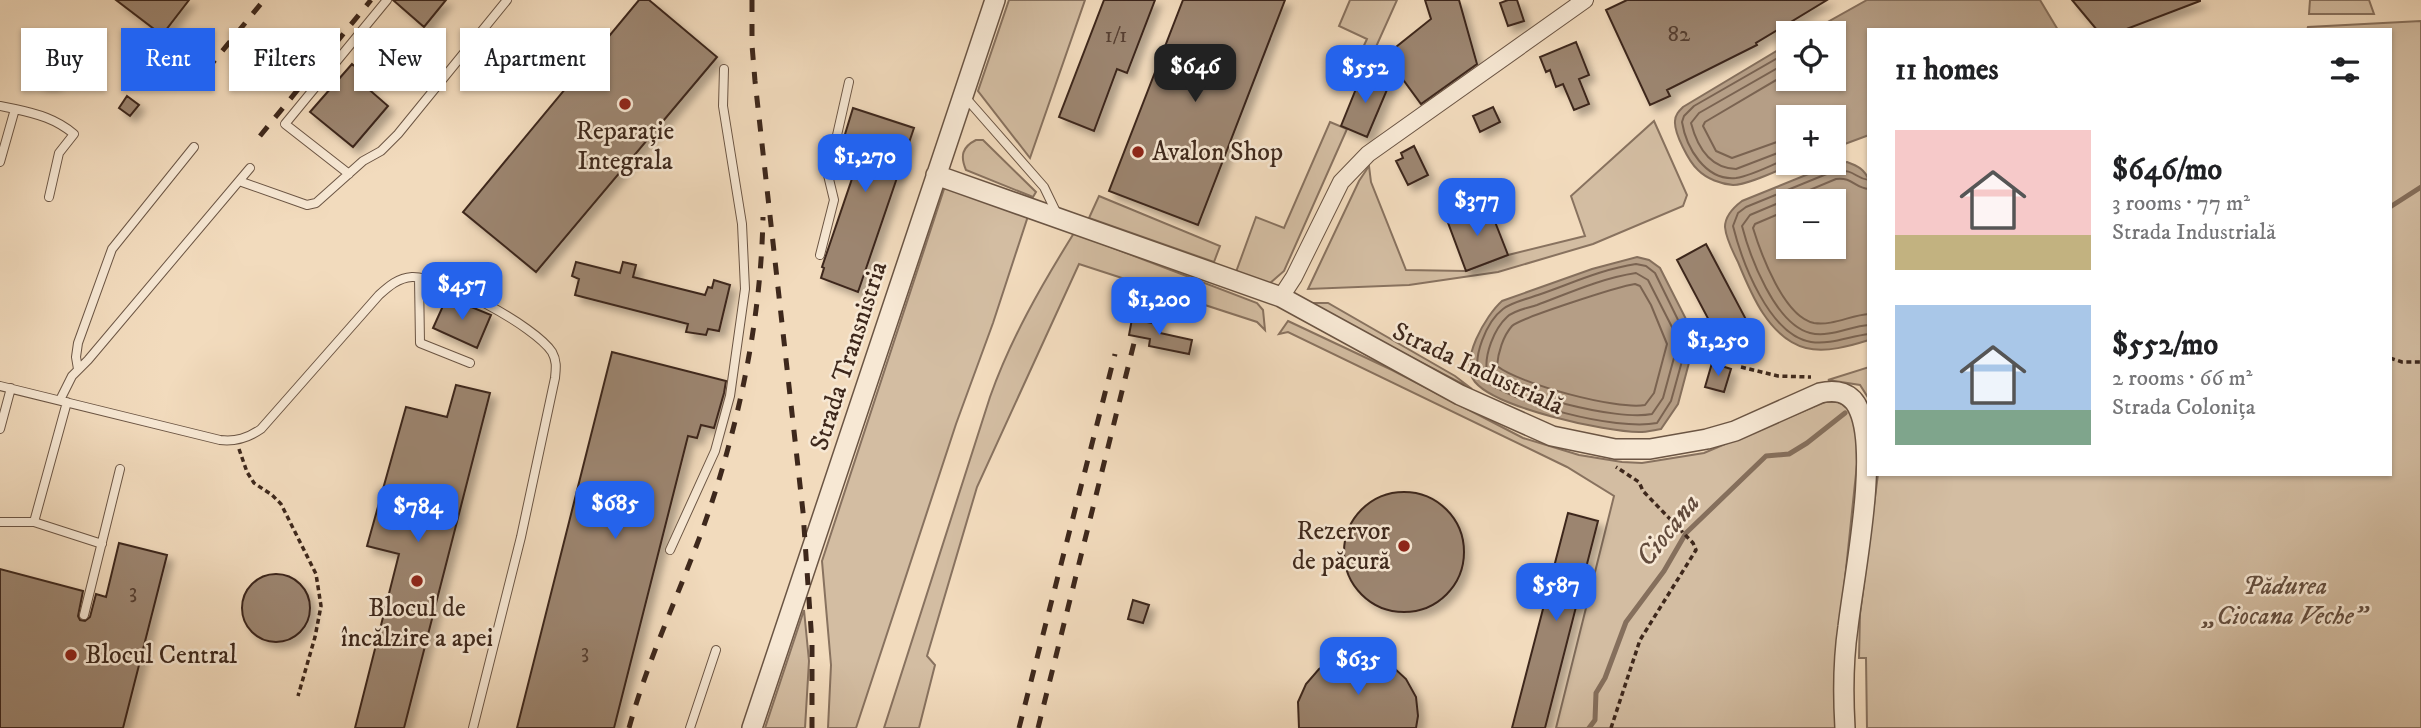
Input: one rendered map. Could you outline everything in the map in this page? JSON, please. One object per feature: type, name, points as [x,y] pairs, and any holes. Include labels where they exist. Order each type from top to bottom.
[{"type":"street","name":"Strada Transnistria","points":[[752,728],[995,0]]},
{"type":"street","points":[[1281,297],[1294,277],[1341,182],[1368,153],[1585,0]]},
{"type":"street","name":"Strada Industrială","points":[[936,174],[1281,297],[1460,396],[1519,424],[1552,436],[1608,447],[1650,449],[1735,431],[1819,393],[1832,390],[1850,397],[1859,410],[1866,456],[1862,520],[1845,651],[1845,728]]},
{"type":"lane","points":[[349,174],[285,124],[387,0]]},
{"type":"lane","points":[[239,181],[307,205],[316,203],[398,134],[507,0]]},
{"type":"lane","points":[[670,550],[715,451],[730,396],[741,328],[745,289],[744,251],[723,106],[724,69]]},
{"type":"lane","points":[[820,255],[834,200],[828,175],[849,82]]},
{"type":"lane","points":[[963,94],[1044,187],[1060,218]]},
{"type":"lane","points":[[0,106],[48,117],[74,134],[59,153],[49,197]]},
{"type":"lane","points":[[0,162],[15,109]]},
{"type":"lane","points":[[78,369],[78,343],[112,249],[194,147]]},
{"type":"lane","points":[[34,522],[63,401],[72,376],[250,168]]},
{"type":"lane","points":[[419,278],[420,343],[470,363]]},
{"type":"lane","points":[[0,386],[220,440],[236,440],[250,437],[261,429],[379,295],[401,279],[419,278],[442,285],[510,316],[535,333],[553,354],[556,365],[521,537],[473,728]]},
{"type":"lane","points":[[0,429],[11,388]]},
{"type":"lane","points":[[84,615],[120,469]]},
{"type":"lane","points":[[0,522],[34,522],[102,544]]},
{"type":"lane","points":[[690,728],[716,650]]},
{"type":"path","points":[[2392,359],[2402,362],[2421,362]]},
{"type":"path","points":[[1741,367],[1778,376],[1816,377]]},
{"type":"path","points":[[236,440],[247,472],[254,483],[281,505],[316,573],[321,606],[298,696]]},
{"type":"path","points":[[1608,447],[1613,463],[1622,473],[1639,482],[1643,491],[1688,537],[1696,550],[1640,640],[1611,728]]},
{"type":"green space","points":[[1009,0],[1085,0],[1030,158],[978,91]]},
{"type":"green space","points":[[1350,0],[1397,0],[1371,58],[1360,54],[1367,39],[1339,26]]},
{"type":"green space","points":[[2310,0],[2369,0],[2374,14],[2309,14]]},
{"type":"green space","name":"Pădurea „Ciocana Veche”","points":[[2421,21],[2421,728],[1867,728],[1866,658],[1859,658],[1860,614],[1878,476],[2392,476],[2392,28],[2308,27]]},
{"type":"green space","points":[[1654,121],[1687,195],[1683,206],[1593,244],[1498,272],[1409,285],[1308,289],[1359,181],[1369,166],[1371,182],[1406,270],[1466,271],[1508,255],[1585,236],[1571,196]]},
{"type":"green space","points":[[1330,122],[1347,129],[1284,271],[1269,284],[1236,272],[1256,217],[1284,228]]},
{"type":"green space","points":[[976,140],[983,140],[1036,192],[1033,197],[966,170],[964,152]]},
{"type":"green space","points":[[945,186],[1028,216],[856,728],[828,728],[831,665],[822,561]]},
{"type":"green space","points":[[1099,196],[1220,246],[1214,262],[1089,218]]},
{"type":"green space","points":[[1074,233],[1257,303],[1263,310],[1265,330],[1257,322],[1079,264],[977,487],[927,656],[935,665],[919,728],[884,728],[998,375],[1028,313]]},
{"type":"green space","points":[[1307,303],[1328,303],[1455,376],[1472,389]]},
{"type":"green space","points":[[1288,321],[1392,370],[1523,438],[1579,455],[1622,462],[1642,463],[1704,453],[1825,402],[1838,402],[1847,406],[1856,425],[1857,464],[1834,684],[1837,728],[1556,728],[1614,496],[1567,467],[1288,332],[1279,334]]},
{"type":"green space","points":[[1867,368],[1867,396],[1860,385],[1828,380]]},
{"type":"green space","points":[[804,610],[809,661],[805,728],[765,728]]},
{"type":"water","points":[[1867,0],[2040,0],[2057,28],[1867,28],[1867,136],[1846,144],[1846,105],[1776,105],[1776,172],[1740,184],[1714,180],[1690,161],[1675,126],[1676,117],[1683,107],[1776,51],[1776,91],[1846,91],[1846,21],[1829,21]]},
{"type":"water","points":[[1846,162],[1863,171],[1867,177],[1867,341],[1822,350],[1806,348],[1793,343],[1772,325],[1755,301],[1726,232],[1725,223],[1742,201],[1806,175],[1846,175]]},
{"type":"water","points":[[1637,257],[1649,260],[1660,268],[1689,325],[1694,344],[1678,404],[1661,429],[1623,431],[1552,417],[1505,401],[1475,382],[1470,363],[1476,339],[1502,301],[1592,269]]},
{"type":"building","points":[[116,0],[189,0],[167,28],[153,28]]},
{"type":"building","points":[[393,0],[446,0],[424,27]]},
{"type":"building","points":[[639,0],[649,0],[717,57],[536,272],[463,212],[563,91],[610,91],[610,35]]},
{"type":"building","points":[[1104,0],[1155,0],[1127,73],[1117,69],[1094,131],[1059,117]]},
{"type":"building","points":[[1183,0],[1285,0],[1198,225],[1109,191]]},
{"type":"building","points":[[1425,0],[1459,0],[1477,64],[1421,104],[1388,59],[1396,47],[1431,19]]},
{"type":"building","points":[[1517,0],[1524,21],[1508,26],[1500,3]]},
{"type":"building","points":[[1627,0],[1827,0],[1792,21],[1776,21],[1776,31],[1756,43],[1757,45],[1667,90],[1670,96],[1650,105],[1606,10]]},
{"type":"building","points":[[2072,0],[2200,0],[2129,28],[2095,28]]},
{"type":"building","points":[[1576,42],[1589,75],[1579,79],[1589,104],[1574,110],[1563,84],[1556,87],[1550,70],[1546,72],[1540,57]]},
{"type":"building","points":[[352,64],[354,91],[371,91],[388,106],[353,147],[310,112],[328,91],[340,91],[340,78]]},
{"type":"building","points":[[1362,74],[1389,85],[1367,137],[1341,126]]},
{"type":"building","points":[[127,96],[139,105],[130,116],[119,108]]},
{"type":"building","points":[[1493,107],[1500,122],[1480,132],[1473,116]]},
{"type":"building","points":[[853,108],[914,128],[858,292],[821,278],[822,267],[858,161],[839,154]]},
{"type":"building","points":[[1414,146],[1428,175],[1408,185],[1396,161],[1403,158],[1401,153]]},
{"type":"building","points":[[1488,204],[1508,255],[1466,271],[1447,220]]},
{"type":"building","points":[[1706,244],[1750,327],[1721,343],[1677,260]]},
{"type":"building","points":[[576,262],[620,273],[623,262],[636,265],[633,277],[705,295],[708,287],[712,288],[714,280],[730,285],[719,331],[708,329],[706,335],[686,332],[688,324],[575,295],[579,279],[572,276]]},
{"type":"building","points":[[447,297],[491,315],[477,348],[433,328]]},
{"type":"building","points":[[1132,319],[1162,325],[1160,333],[1192,340],[1189,354],[1149,346],[1150,339],[1129,335]]},
{"type":"building","points":[[612,352],[726,381],[724,393],[714,428],[701,425],[697,438],[688,436],[614,728],[517,728]]},
{"type":"building","points":[[1712,363],[1731,369],[1724,392],[1705,387]]},
{"type":"building","name":"Blocul de încălzire a apei","points":[[456,385],[490,393],[404,728],[355,728],[399,554],[367,546],[406,407],[447,417]]},
{"type":"building","name":"Rezervor de păcură","points":[[1404,492],[1427,496],[1447,509],[1460,529],[1464,552],[1460,575],[1447,595],[1427,608],[1404,612],[1381,608],[1361,595],[1348,575],[1344,552],[1348,529],[1361,509],[1381,496]]},
{"type":"building","points":[[1568,513],[1598,521],[1545,728],[1512,728]]},
{"type":"building","name":"Blocul Central","points":[[119,543],[167,555],[123,728],[0,728],[0,569],[83,591],[78,616],[85,621],[90,617],[96,594],[106,597]]},
{"type":"building","points":[[269,574],[283,574],[295,579],[305,589],[310,608],[305,627],[295,637],[283,642],[269,642],[257,637],[247,627],[242,615],[242,601],[247,589],[257,579]]},
{"type":"building","points":[[1133,600],[1149,605],[1143,623],[1128,619]]},
{"type":"building","name":"Rezervor de păcură","points":[[1355,655],[1374,657],[1392,666],[1406,679],[1416,697],[1416,728],[1299,728],[1298,702],[1306,684],[1319,669],[1336,659]]},
{"type":"waterway","name":"Ciocana","points":[[2392,206],[2421,187]]},
{"type":"waterway","name":"Ciocana","points":[[1589,728],[1595,720],[1596,693],[1605,678],[1626,622],[1664,571],[1686,533],[1766,456],[1789,454],[1845,413]]},
{"type":"railway","points":[[215,60],[264,0]]},
{"type":"railway","points":[[260,136],[371,0]]},
{"type":"railway","points":[[752,0],[755,81],[803,512],[812,643],[812,728]]},
{"type":"railway","points":[[629,728],[646,674],[708,514],[730,442],[753,330],[763,217]]},
{"type":"railway","points":[[1038,728],[1134,343]]},
{"type":"railway","points":[[1019,728],[1115,354]]},
{"type":"place","name":"Reparație Integrala","points":[[625,104]]},
{"type":"place","name":"Avalon Shop","points":[[1138,152]]},
{"type":"place","name":"Rezervor de păcură","points":[[1404,546]]},
{"type":"place","name":"Blocul de încălzire a apei","points":[[417,581]]},
{"type":"place","name":"Blocul Central","points":[[71,655]]}]
